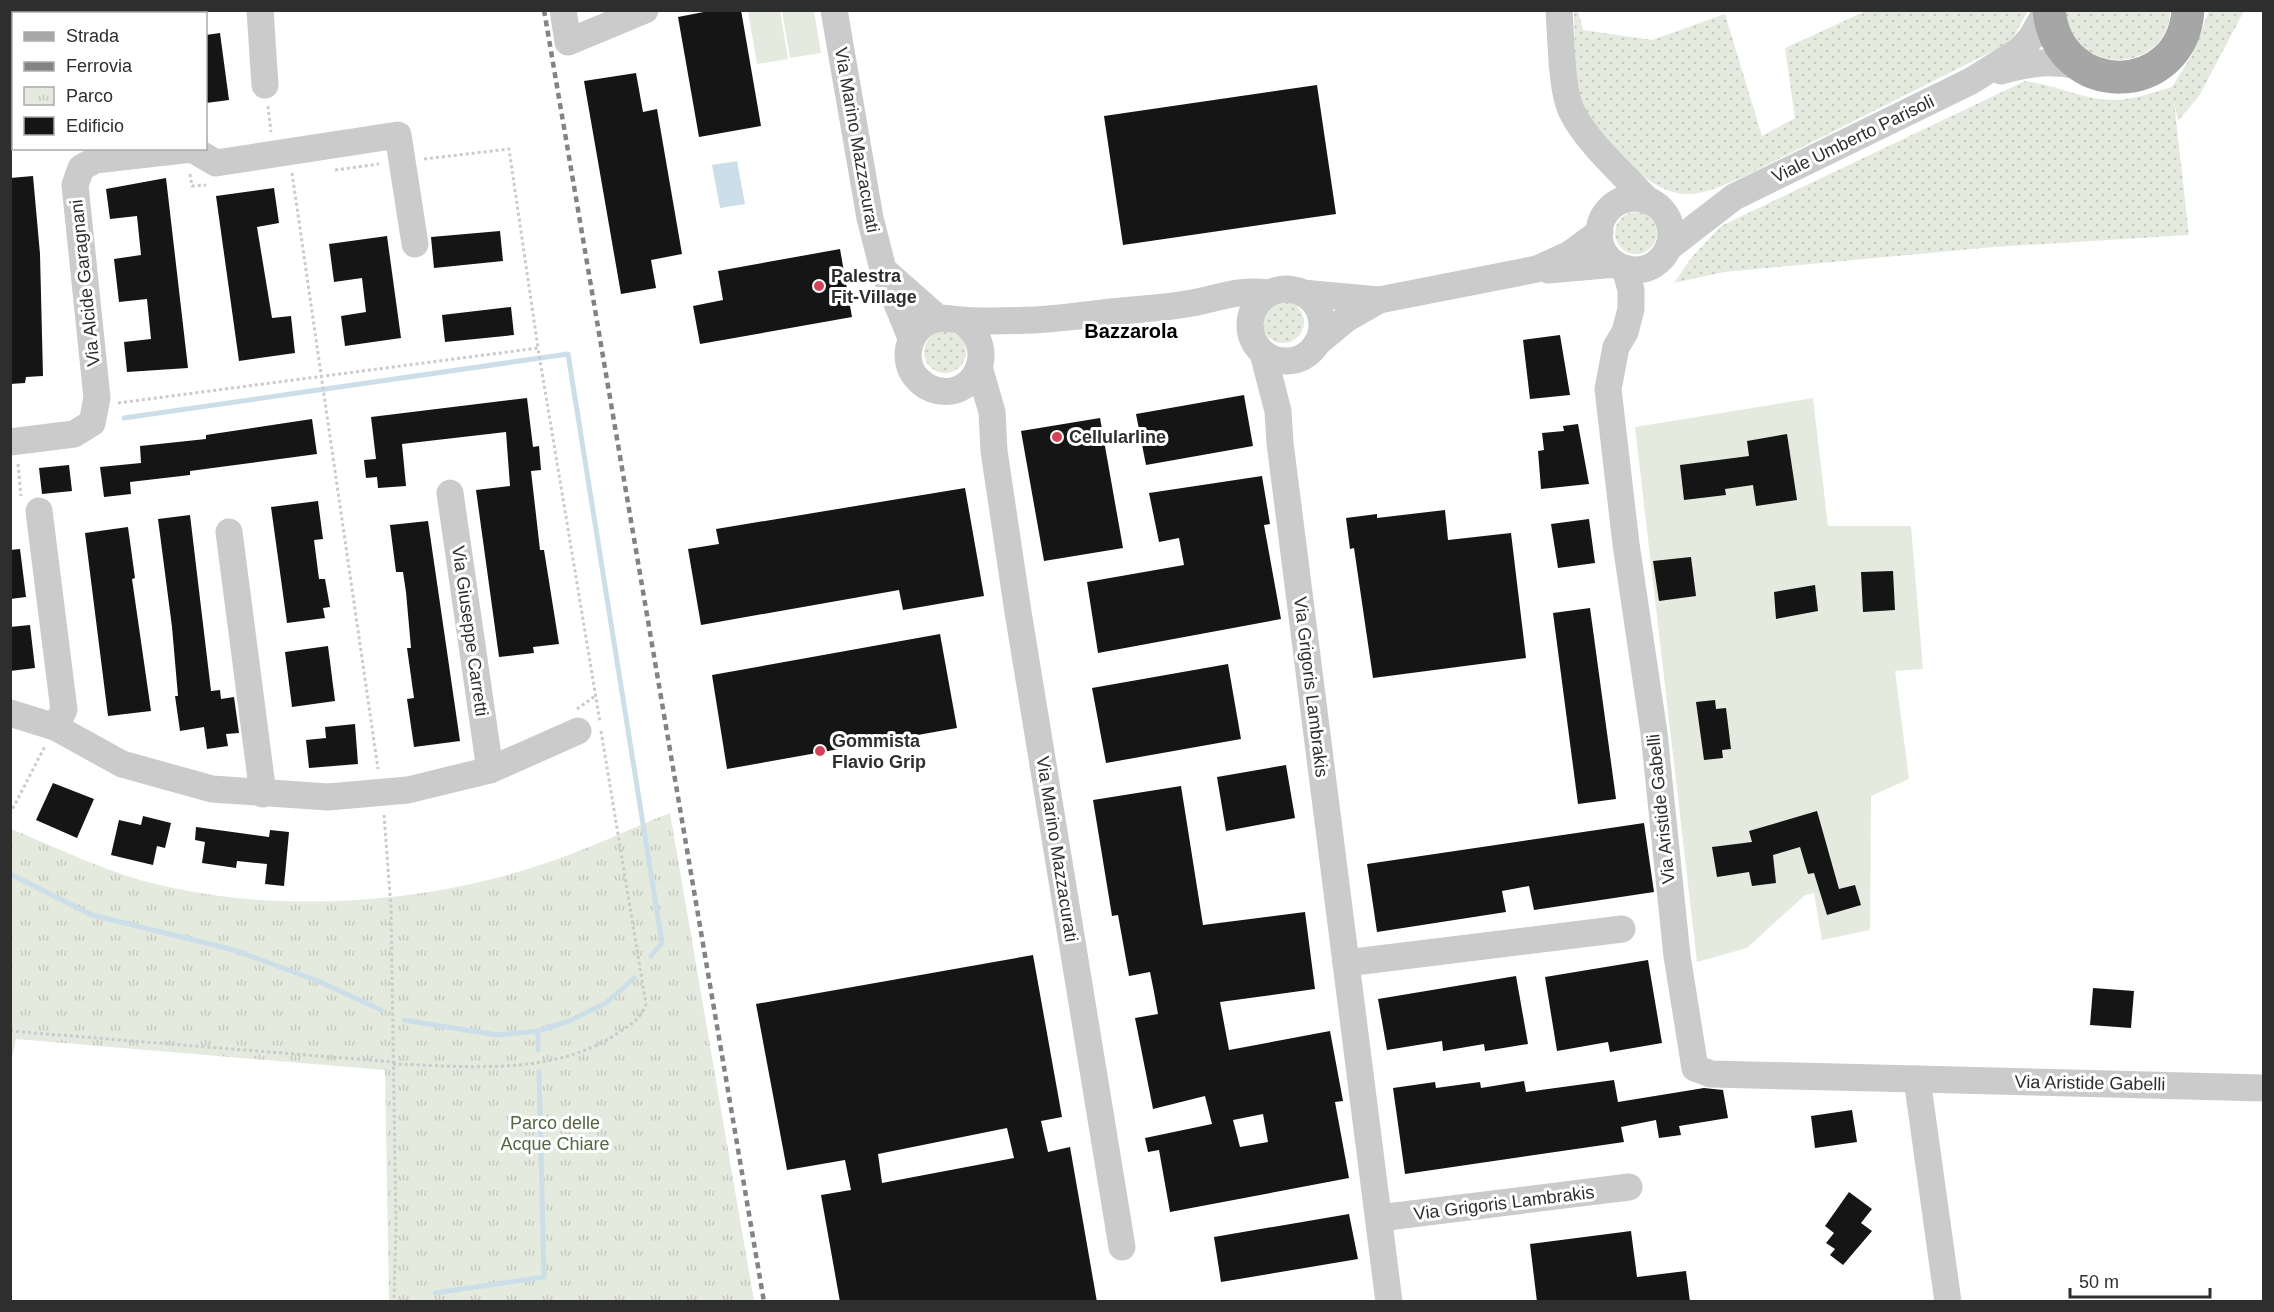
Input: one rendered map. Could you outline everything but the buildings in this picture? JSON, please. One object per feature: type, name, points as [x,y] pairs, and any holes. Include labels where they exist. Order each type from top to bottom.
[{"type":"main road","name":"Viale Umberto Parisoli","points":[[2048,10],[2056,40],[2066,55],[2079,66],[2098,75],[2118,79],[2139,76],[2158,66],[2173,52],[2184,34],[2189,11]]},
{"type":"street","points":[[260,10],[265,85]]},
{"type":"street","points":[[563,10],[568,42],[645,10]]},
{"type":"street","name":"Via Marino Mazzacurati","points":[[834,10],[870,219],[883,269],[912,338],[908,357],[915,376],[932,389],[953,390],[981,418],[994,451]]},
{"type":"street","points":[[1559,10],[1566,95],[1572,112],[1598,147],[1653,203],[1670,225],[1664,254]]},
{"type":"street","name":"Viale Umberto Parisoli","points":[[1537,269],[1556,271],[1620,266],[1637,270],[1664,254],[1734,197],[1971,81],[2019,51],[2031,38],[2048,10]]},
{"type":"street","name":"Viale Umberto Parisoli","points":[[1971,81],[2030,62],[2052,61],[2079,66]]},
{"type":"street","points":[[1598,147],[1607,177],[1603,250],[1620,266]]},
{"type":"street","points":[[400,148],[415,244]]},
{"type":"street","name":"Via Alcide Garagnani","points":[[194,150],[216,163],[278,165],[400,148]]},
{"type":"street","name":"Via Alcide Garagnani","points":[[19,455],[74,434],[92,423],[97,398],[75,185],[81,168],[95,160],[183,150]]},
{"type":"street","name":"Viale Umberto Parisoli","points":[[949,319],[1034,320],[1192,303],[1231,293],[1252,291],[1268,293],[1285,289],[1302,293],[1379,300],[1537,269],[1570,254],[1627,199],[1688,206],[1734,197]]},
{"type":"street","name":"Via Aristide Gabelli","points":[[1625,332],[1638,321],[1646,307],[1664,254]]},
{"type":"street","name":"Via Aristide Gabelli","points":[[1620,266],[1632,300],[1625,332],[1616,347],[1608,389],[1626,544],[1654,733],[1677,956],[1695,1068],[1711,1074],[2264,1088]]},
{"type":"street","name":"Via Marino Mazzacurati","points":[[883,269],[949,319],[977,336],[992,412],[994,451],[1122,1247]]},
{"type":"street","points":[[1268,293],[1256,306],[1250,323],[1251,334],[1263,353],[1273,358],[1296,360]]},
{"type":"street","points":[[1302,293],[1318,309],[1322,320],[1317,342]]},
{"type":"street","name":"Viale Umberto Parisoli","points":[[1296,360],[1312,350],[1317,342],[1346,319],[1379,300]]},
{"type":"street","name":"Viale Umberto Parisoli","points":[[1192,303],[1226,311],[1250,323]]},
{"type":"street","points":[[912,338],[927,322],[949,319]]},
{"type":"street","name":"Viale Umberto Parisoli","points":[[981,363],[1001,339],[1034,320]]},
{"type":"street","name":"Via Grigoris Lambrakis","points":[[1263,353],[1278,411],[1283,467],[1389,1302]]},
{"type":"street","name":"Via Grigoris Lambrakis","points":[[1278,411],[1296,360]]},
{"type":"street","points":[[953,390],[973,378],[981,363]]},
{"type":"street","name":"Via Giuseppe Carretti","points":[[450,493],[490,770]]},
{"type":"street","points":[[39,511],[63,710],[55,727]]},
{"type":"street","points":[[230,532],[263,794]]},
{"type":"street","points":[[10,713],[55,727],[122,764],[212,789],[328,797],[408,790],[490,770],[574,722]]},
{"type":"street","points":[[1346,963],[1622,928]]},
{"type":"street","points":[[1917,1079],[1948,1302]]},
{"type":"street","name":"Via Grigoris Lambrakis","points":[[1379,1218],[1629,1187]]},
{"type":"path","points":[[265,85],[278,165],[293,174]]},
{"type":"path","points":[[10,1030],[393,1063],[503,1067],[558,1058],[602,1043],[640,1018],[646,1004],[538,348],[509,149],[400,148],[326,171]]},
{"type":"path","points":[[188,163],[192,186],[215,184]]},
{"type":"path","points":[[278,165],[293,174]]},
{"type":"path","points":[[293,174],[382,792],[391,908],[394,1302]]},
{"type":"path","points":[[116,411],[115,403],[538,348]]},
{"type":"path","points":[[574,722],[596,696]]},
{"type":"path","points":[[10,814],[55,727]]},
{"type":"green space","points":[[748,11],[780,11],[788,59],[757,64]]},
{"type":"green space","points":[[782,11],[814,11],[821,53],[790,58]]},
{"type":"green space","points":[[1574,11],[1578,11],[1583,30],[1652,40],[1725,14],[1762,136],[1795,118],[1785,48],[1866,11],[2028,11],[2011,41],[1993,51],[1741,178],[1707,191],[1684,194],[1651,182],[1635,170],[1604,139],[1592,121],[1583,105],[1576,79]]},
{"type":"green space","points":[[2065,11],[2170,11],[2166,31],[2155,46],[2140,55],[2122,60],[2104,58],[2087,50],[2073,34]]},
{"type":"green space","points":[[2209,11],[2244,11],[2199,96],[2178,121],[2174,102],[2189,235],[1994,247],[1724,272],[1674,283],[1692,257],[1721,226],[2025,81],[2088,97],[2114,100],[2138,97],[2172,87],[2192,55]]},
{"type":"green space","points":[[1636,212],[1651,218],[1657,233],[1651,248],[1636,254],[1621,248],[1615,233],[1621,218]]},
{"type":"green space","points":[[1283,301],[1298,307],[1304,322],[1298,337],[1283,343],[1268,337],[1262,322],[1268,307]]},
{"type":"green space","points":[[945,331],[960,337],[966,352],[960,367],[945,373],[930,367],[924,352],[930,337]]},
{"type":"green space","points":[[1813,398],[1828,526],[1911,526],[1923,669],[1895,671],[1909,779],[1871,796],[1870,930],[1822,940],[1814,893],[1805,895],[1747,948],[1697,962],[1635,427]]},
{"type":"green space","name":"Parco delle Acque Chiare","points":[[670,813],[754,1301],[389,1301],[385,1070],[16,1039],[11,1063],[11,829],[110,870],[173,888],[225,897],[278,901],[332,901],[440,890],[491,879],[540,865],[589,847]]},
{"type":"shaded area","points":[[737,161],[745,204],[720,208],[712,165]]},
{"type":"waterway","points":[[124,418],[568,354],[662,943],[651,956]]},
{"type":"waterway","points":[[10,874],[92,915],[234,950],[318,981],[381,1010]]},
{"type":"waterway","points":[[538,1050],[538,1031],[569,1021],[606,1003],[634,978]]},
{"type":"waterway","points":[[404,1020],[497,1035],[538,1031]]},
{"type":"waterway","points":[[435,1293],[544,1277],[539,1072]]},
{"type":"railway","points":[[544,10],[764,1302]]},
{"type":"place","name":"Palestra Fit-Village","points":[[819,286]]},
{"type":"place","name":"Cellularline","points":[[1057,437]]},
{"type":"place","name":"Gommista Flavio Grip","points":[[820,751]]},
{"type":"district","name":"Bazzarola","points":[[1131,331]]}]
